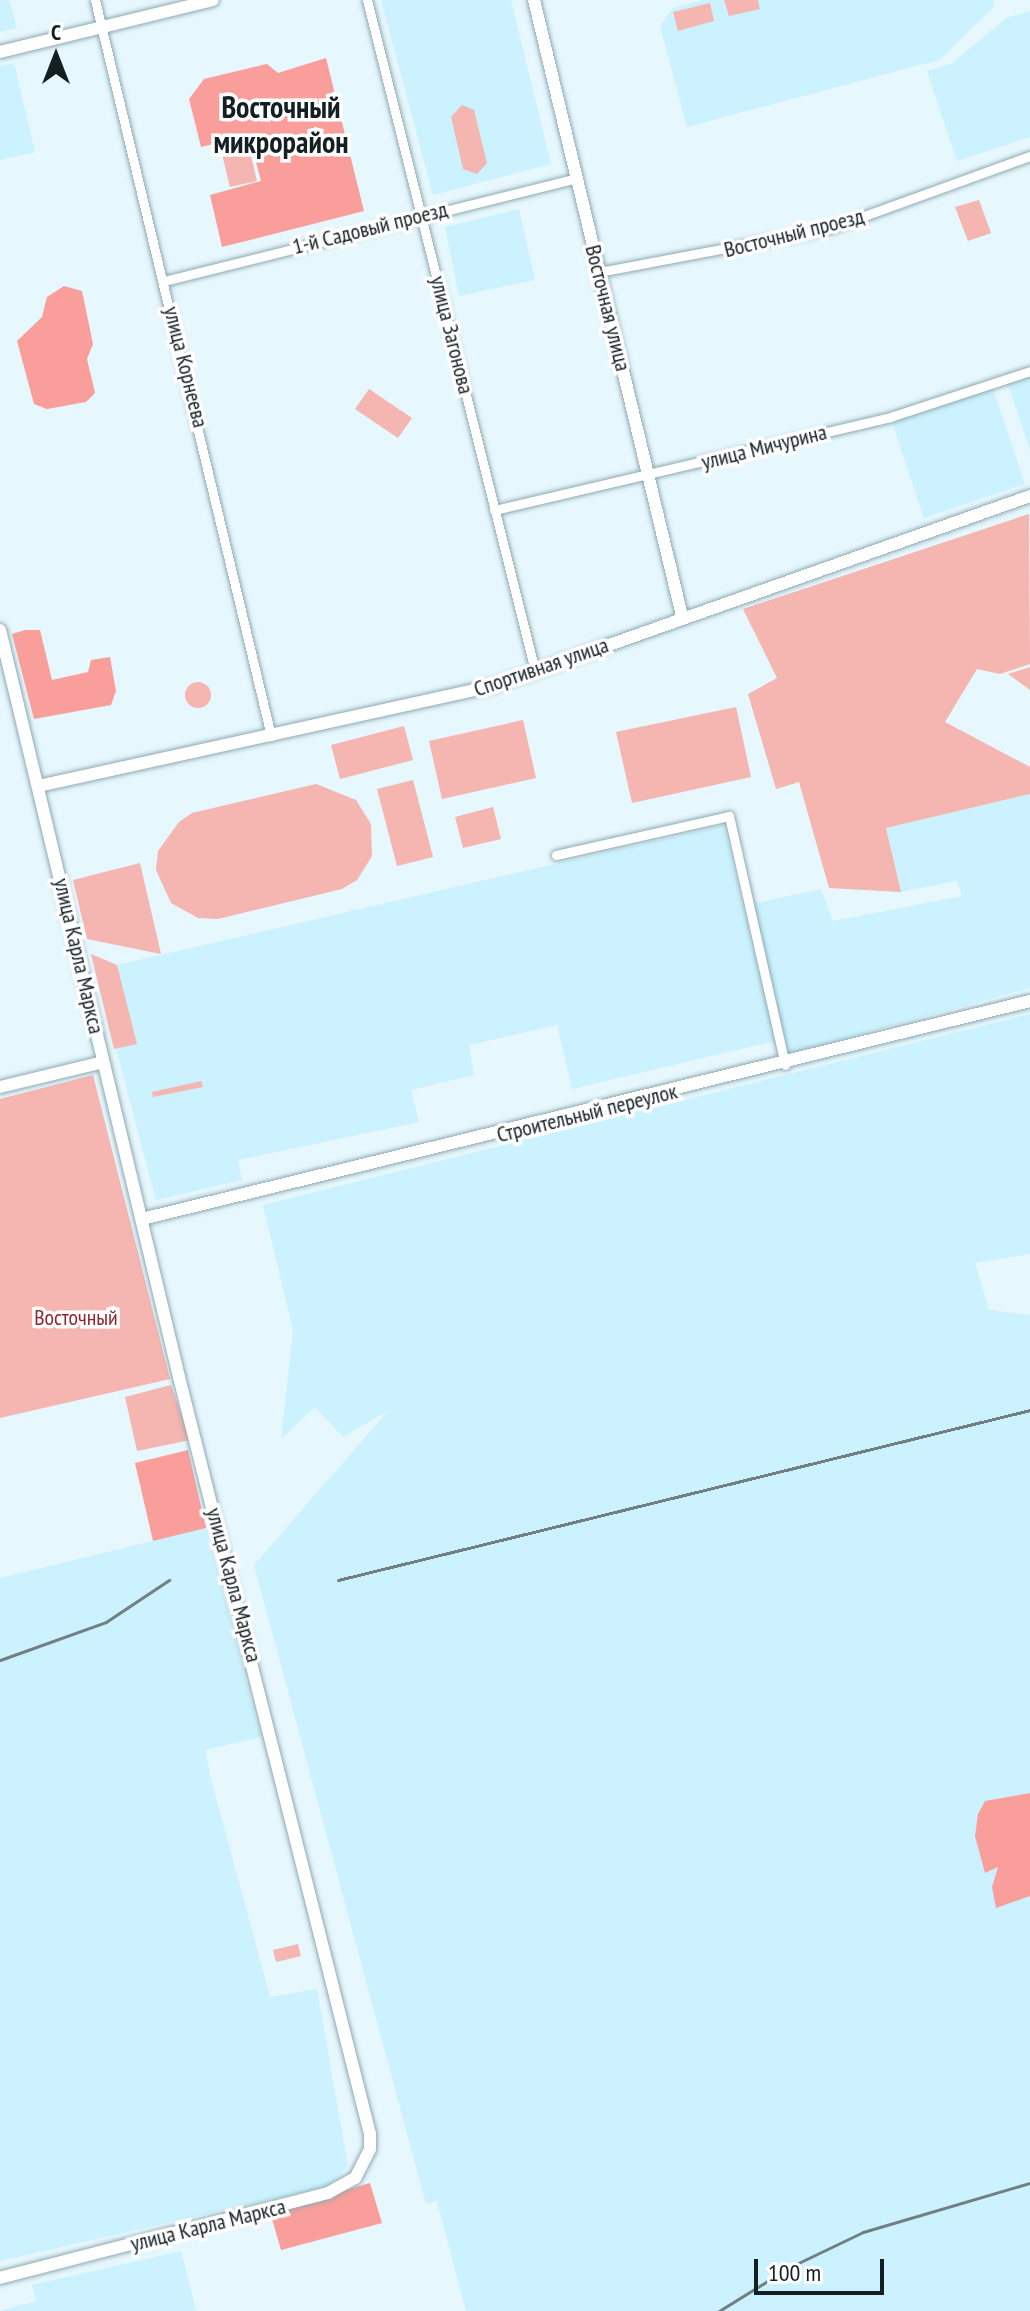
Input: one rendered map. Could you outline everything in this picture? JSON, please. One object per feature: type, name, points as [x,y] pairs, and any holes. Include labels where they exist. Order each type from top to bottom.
[{"type":"street","name":"улица Корнеева","points":[[95,0],[271,736]]},
{"type":"street","points":[[0,52],[213,0]]},
{"type":"street","name":"улица Загонова","points":[[367,0],[535,671]]},
{"type":"street","name":"Восточная улица","points":[[534,0],[682,616]]},
{"type":"street","name":"Восточный проезд","points":[[599,272],[831,228],[1030,156]]},
{"type":"street","name":"1-й Садовый проезд","points":[[164,281],[576,178]]},
{"type":"street","name":"улица Мичурина","points":[[494,510],[650,476],[890,417],[1030,371]]},
{"type":"street","name":"Спортивная улица","points":[[38,786],[493,686],[682,616],[1030,496]]},
{"type":"street","name":"улица Карла Маркса","points":[[0,630],[142,1219],[355,2058],[370,2149],[355,2178],[328,2193],[0,2278]]},
{"type":"street","points":[[556,855],[729,816],[785,1065]]},
{"type":"street","name":"Строительный переулок","points":[[142,1219],[785,1065],[1030,1001]]},
{"type":"street","points":[[0,1087],[103,1062]]},
{"type":"shaded area","points":[[0,0],[9,0],[17,28],[0,32]]},
{"type":"shaded area","points":[[381,0],[511,0],[551,164],[433,195]]},
{"type":"shaded area","points":[[704,0],[993,0],[994,7],[939,60],[687,127],[660,26],[673,8]]},
{"type":"shaded area","points":[[1030,11],[1030,137],[957,161],[927,71],[951,64],[1006,18]]},
{"type":"shaded area","points":[[326,58],[364,211],[222,247],[210,195],[261,181],[249,135],[201,147],[189,99],[204,79],[267,64],[278,73]]},
{"type":"shaded area","points":[[14,63],[35,152],[0,160],[0,66]]},
{"type":"shaded area","points":[[519,209],[535,280],[459,296],[445,227]]},
{"type":"shaded area","points":[[64,286],[82,291],[93,344],[87,359],[95,393],[86,402],[47,409],[34,404],[17,341],[42,317],[47,297]]},
{"type":"shaded area","points":[[1030,373],[1030,450],[1007,381]]},
{"type":"shaded area","points":[[992,386],[1025,484],[924,518],[891,419]]},
{"type":"shaded area","points":[[40,630],[52,680],[88,672],[91,660],[110,657],[116,691],[111,705],[34,719],[12,634]]},
{"type":"shaded area","points":[[1030,794],[1030,988],[788,1054],[752,904],[821,889],[833,921],[962,896],[957,881],[901,892],[886,828]]},
{"type":"shaded area","points":[[724,825],[775,1041],[572,1089],[557,1025],[469,1045],[474,1075],[411,1090],[419,1122],[238,1160],[242,1180],[156,1200],[91,954],[117,965]]},
{"type":"shaded area","points":[[1030,1014],[1030,1254],[975,1263],[989,1310],[1030,1315],[1030,2311],[466,2311],[437,2201],[426,2204],[254,1565],[389,1410],[343,1437],[315,1407],[281,1439],[293,1330],[263,1205]]},
{"type":"shaded area","points":[[188,1450],[206,1528],[153,1541],[135,1463]]},
{"type":"shaded area","points":[[206,1528],[261,1737],[205,1750],[212,1783],[270,1997],[317,1989],[348,2166],[328,2186],[0,2261],[0,1578]]},
{"type":"shaded area","points":[[1030,1793],[1030,1896],[996,1908],[992,1887],[998,1867],[985,1873],[975,1836],[978,1814],[985,1801]]},
{"type":"shaded area","points":[[370,2183],[382,2223],[281,2250],[270,2212]]},
{"type":"shaded area","points":[[181,2251],[196,2311],[0,2311],[36,2301],[32,2285]]},
{"type":"green space","points":[[724,0],[758,0],[760,9],[729,16]]},
{"type":"green space","points":[[710,3],[714,21],[678,31],[673,12]]},
{"type":"green space","points":[[462,105],[474,110],[487,163],[477,174],[463,169],[451,117]]},
{"type":"green space","points":[[248,143],[257,181],[230,187],[221,150]]},
{"type":"green space","points":[[979,200],[991,233],[968,241],[955,207]]},
{"type":"green space","points":[[369,389],[412,418],[398,438],[355,409]]},
{"type":"green space","points":[[1029,514],[1030,664],[1000,674],[977,669],[945,722],[1030,767],[1030,794],[886,828],[901,892],[829,888],[799,782],[776,789],[748,694],[777,678],[743,609]]},
{"type":"green space","points":[[1030,667],[1030,690],[1008,674]]},
{"type":"green space","points":[[198,682],[207,686],[211,695],[207,704],[198,708],[189,704],[185,695],[189,686]]},
{"type":"green space","points":[[736,707],[751,777],[632,803],[616,732]]},
{"type":"green space","points":[[523,720],[536,778],[442,799],[429,741]]},
{"type":"green space","points":[[404,726],[413,760],[340,779],[331,745]]},
{"type":"green space","points":[[413,780],[433,857],[397,866],[377,789]]},
{"type":"green space","points":[[316,784],[356,800],[371,824],[372,856],[357,880],[342,889],[218,919],[198,918],[171,903],[156,870],[158,851],[179,822],[192,813]]},
{"type":"green space","points":[[493,807],[501,839],[463,848],[455,817]]},
{"type":"green space","points":[[140,863],[161,954],[87,939],[73,880]]},
{"type":"green space","points":[[91,954],[117,965],[137,1044],[114,1049]]},
{"type":"green space","name":"Восточный","points":[[93,1075],[170,1379],[0,1418],[0,1099]]},
{"type":"green space","points":[[201,1081],[203,1087],[153,1097],[152,1092]]},
{"type":"green space","points":[[171,1385],[190,1440],[137,1451],[125,1397]]},
{"type":"green space","points":[[298,1944],[301,1956],[276,1962],[273,1950]]},
{"type":"railway","points":[[338,1580],[1030,1410]]},
{"type":"railway","points":[[0,1660],[106,1622],[169,1580]]},
{"type":"railway","points":[[719,2311],[790,2267],[863,2232],[1030,2183]]},
{"type":"district","name":"Восточный микрорайон","points":[[281,124]]}]
